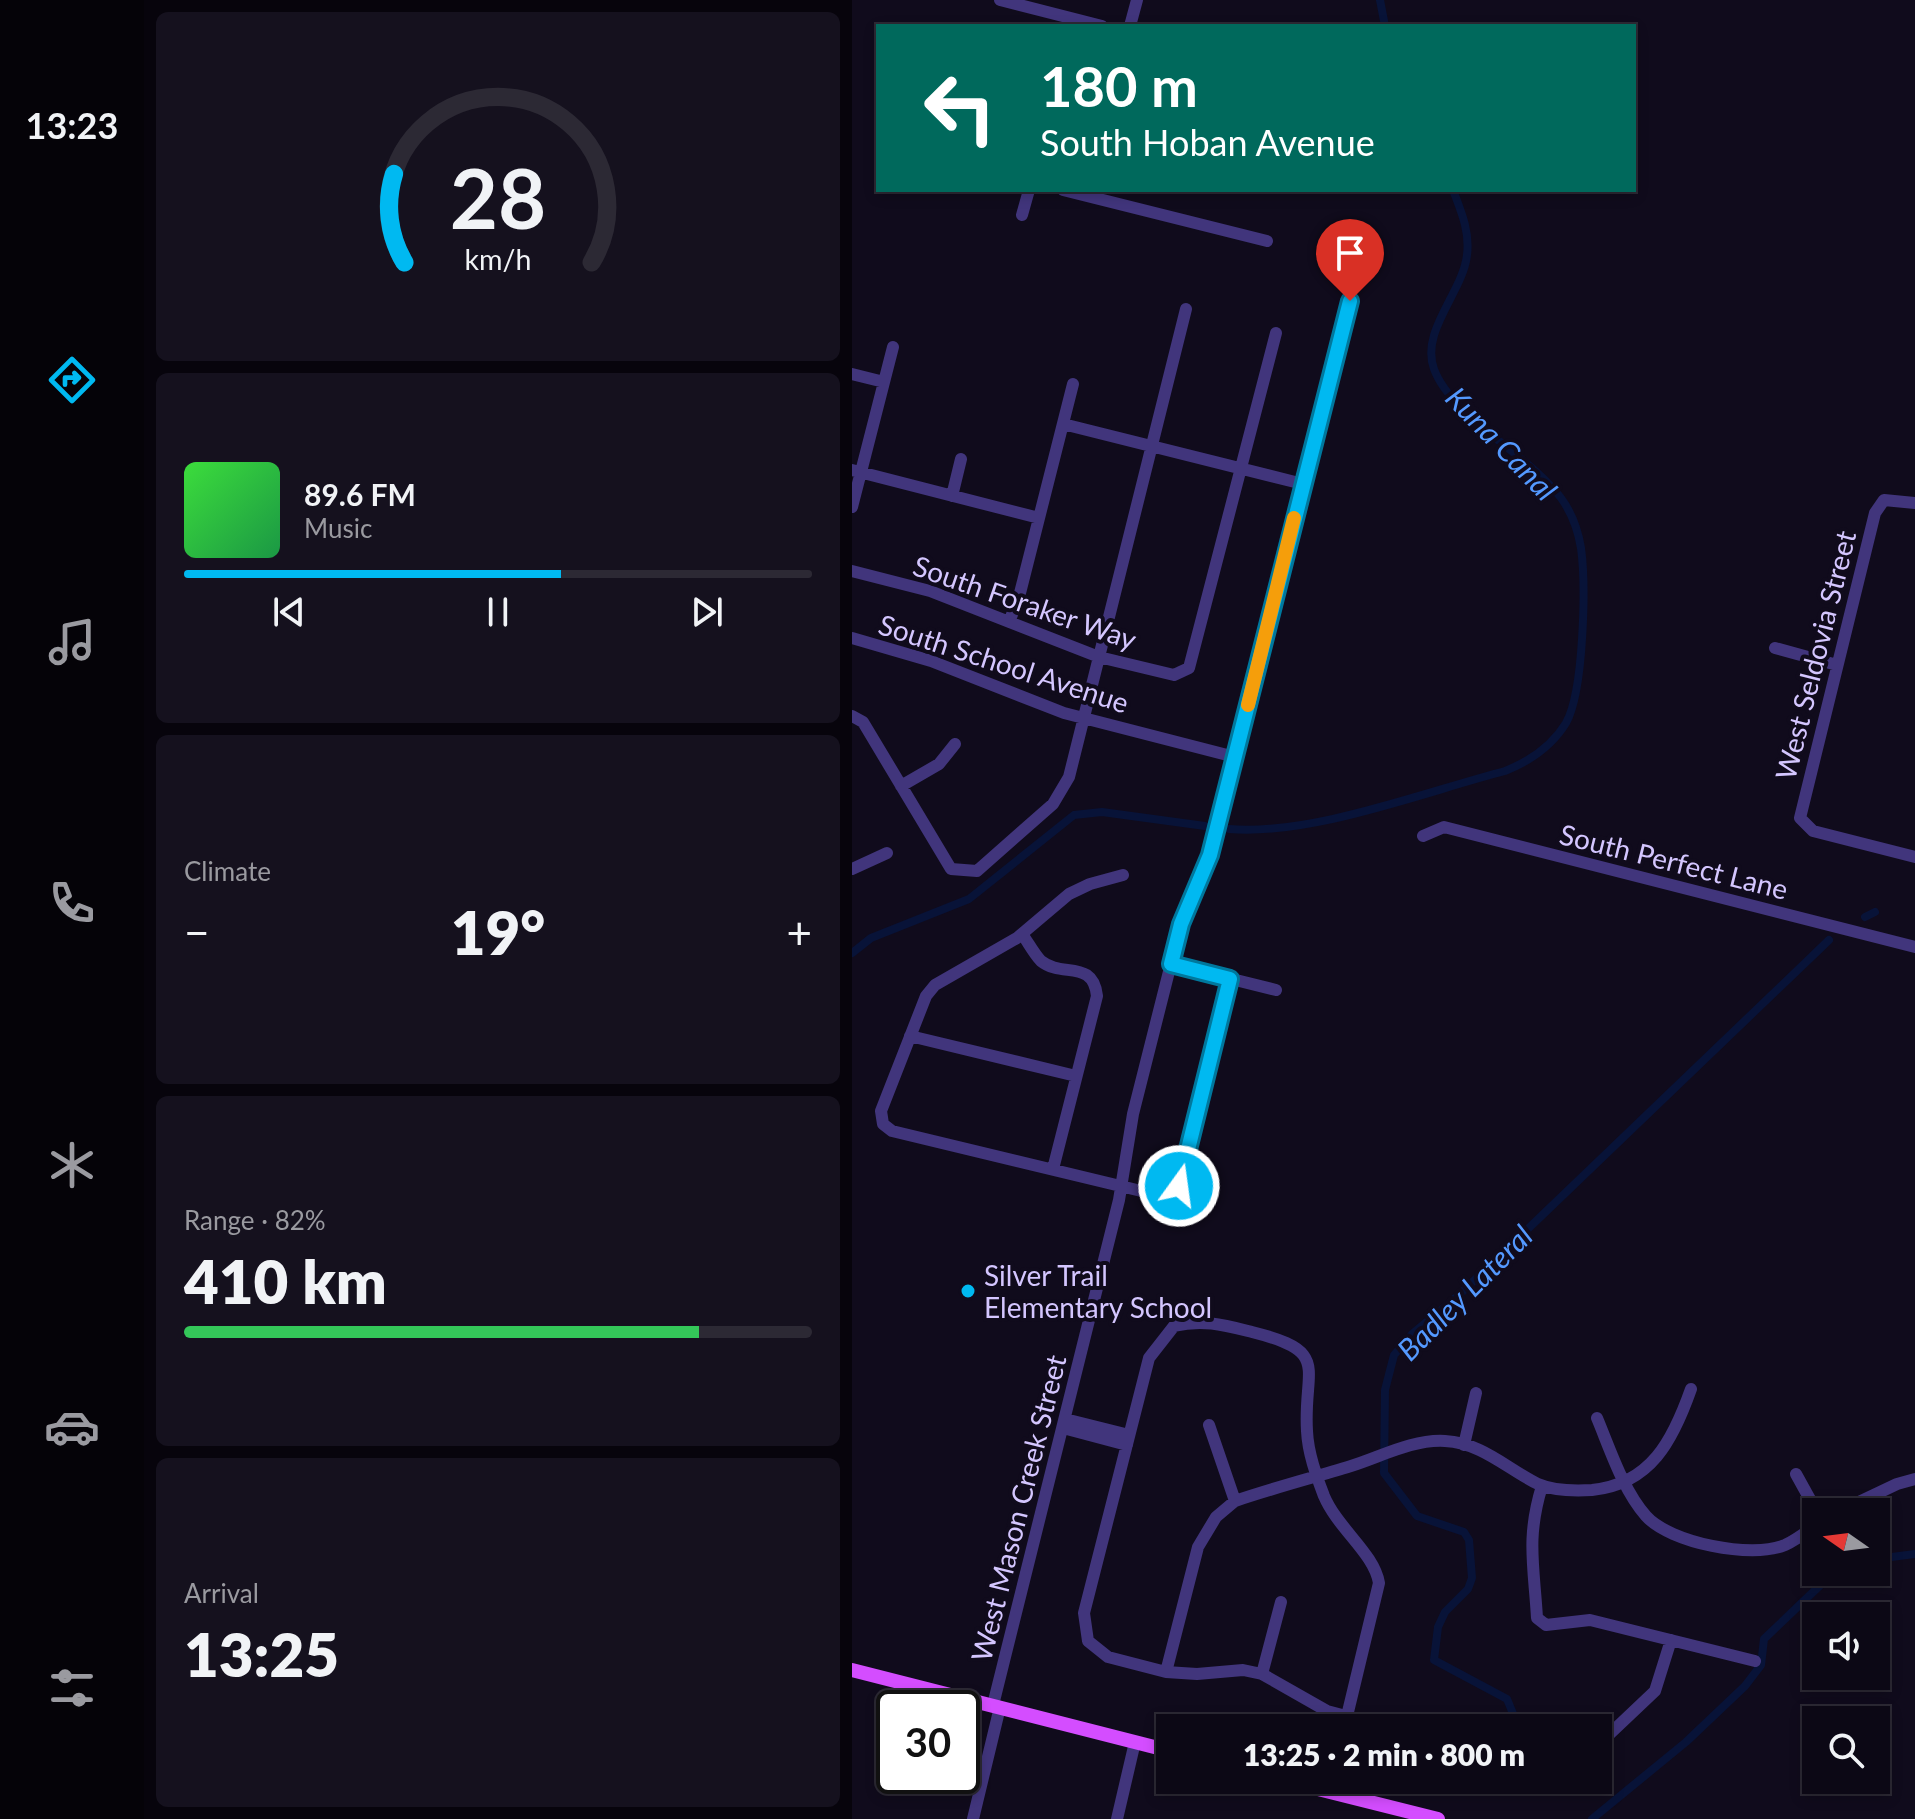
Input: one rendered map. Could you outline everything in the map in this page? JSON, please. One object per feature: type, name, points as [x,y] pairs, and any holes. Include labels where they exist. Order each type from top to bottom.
[{"type":"main road","points":[[852,1670],[1156,1747]]},
{"type":"main road","points":[[1338,1794],[1438,1819]]},
{"type":"street","points":[[1000,0],[1095,24]]},
{"type":"street","points":[[1131,24],[1137,0]]},
{"type":"street","points":[[1022,215],[1028,192]]},
{"type":"street","points":[[1088,193],[1267,241]]},
{"type":"street","name":"West Mason Creek Street","points":[[973,1819],[996,1706],[1122,1186],[1133,1114],[1181,924],[1210,855],[1350,301]]},
{"type":"street","points":[[852,716],[863,722],[946,863],[959,872],[977,871],[1053,804],[1069,777],[1186,309]]},
{"type":"street","points":[[1240,469],[1276,333]]},
{"type":"street","points":[[852,507],[856,471],[893,347]]},
{"type":"street","points":[[852,374],[884,382]]},
{"type":"street","points":[[1009,622],[1019,597],[1073,384]]},
{"type":"street","points":[[1063,424],[1303,484]]},
{"type":"street","points":[[952,496],[961,459]]},
{"type":"street","name":"South Foraker Way","points":[[852,571],[930,591],[1099,657],[1174,675],[1183,674],[1189,668],[1240,469]]},
{"type":"street","points":[[856,471],[1039,518]]},
{"type":"street","name":"West Seldovia Street","points":[[1915,503],[1884,500],[1875,513],[1801,810],[1803,825],[1813,831],[1915,857]]},
{"type":"street","name":"South School Avenue","points":[[852,638],[931,661],[1083,718],[1235,757]]},
{"type":"street","points":[[1775,648],[1837,665]]},
{"type":"street","points":[[901,786],[939,764],[955,744]]},
{"type":"street","name":"South Perfect Lane","points":[[1423,836],[1444,827],[1915,947]]},
{"type":"street","points":[[852,869],[887,853]]},
{"type":"street","points":[[1123,875],[1090,884],[1069,894],[1022,934],[935,985],[910,1036],[881,1111],[883,1124],[892,1131],[1162,1196],[1172,1194],[1179,1186],[1230,979]]},
{"type":"street","points":[[1022,934],[1042,961],[1087,975],[1095,983],[1097,996],[1053,1169]]},
{"type":"street","points":[[1171,964],[1276,990]]},
{"type":"street","points":[[910,1036],[1076,1076]]},
{"type":"street","points":[[1339,1714],[1327,1711],[1262,1674],[1243,1670],[1197,1674],[1166,1672],[1108,1657],[1088,1641],[1084,1613],[1149,1358],[1174,1326],[1209,1321],[1287,1341],[1302,1351],[1312,1378],[1307,1433],[1317,1476],[1332,1516],[1372,1564],[1379,1583],[1347,1714]]},
{"type":"street","points":[[1166,1672],[1203,1534],[1235,1501],[1384,1455],[1444,1441],[1493,1455],[1542,1486],[1579,1491],[1626,1482],[1647,1469],[1665,1449],[1678,1427],[1691,1389]]},
{"type":"street","points":[[1464,1445],[1476,1393]]},
{"type":"street","points":[[1597,1418],[1626,1482],[1647,1517],[1675,1535],[1736,1551],[1783,1546],[1802,1534]]},
{"type":"street","points":[[1064,1424],[1128,1440]]},
{"type":"street","points":[[1209,1425],[1235,1501]]},
{"type":"street","points":[[1796,1474],[1809,1498]]},
{"type":"street","points":[[1868,1498],[1915,1479]]},
{"type":"street","points":[[1542,1486],[1533,1514],[1529,1551],[1537,1618],[1546,1625],[1590,1620],[1755,1661]]},
{"type":"street","points":[[1262,1674],[1281,1602]]},
{"type":"street","points":[[1612,1732],[1655,1691],[1671,1640]]},
{"type":"street","points":[[1117,1819],[1135,1742]]},
{"type":"waterway","name":"Kuna Canal","points":[[1380,0],[1385,24]]},
{"type":"waterway","name":"Kuna Canal","points":[[1229,829],[1295,826],[1331,819],[1505,771],[1547,746],[1566,723],[1572,708],[1580,663],[1583,611],[1581,548],[1574,522],[1561,498],[1547,482],[1473,419],[1443,386],[1434,369],[1431,355],[1437,326],[1464,269],[1467,255],[1466,229],[1454,192]]},
{"type":"waterway","name":"Kuna Canal","points":[[852,953],[871,938],[969,899],[1074,815],[1102,812],[1205,826]]},
{"type":"waterway","name":"Badley Lateral","points":[[1865,917],[1875,912]]},
{"type":"waterway","name":"Badley Lateral","points":[[1513,1714],[1507,1699],[1434,1660],[1438,1627],[1445,1612],[1468,1589],[1472,1578],[1469,1540],[1464,1532],[1417,1516],[1384,1473],[1385,1390],[1394,1355],[1412,1334],[1460,1294],[1829,940]]},
{"type":"waterway","points":[[1890,1557],[1915,1554]]},
{"type":"waterway","points":[[1592,1819],[1686,1742],[1745,1686],[1761,1665],[1764,1639],[1819,1586]]},
{"type":"slow traffic","points":[[1248,705],[1294,518]]},
{"type":"place","name":"Silver Trail Elementary School","points":[[968,1291]]},
{"type":"route","points":[[1179,1186],[1230,979],[1171,964],[1181,924],[1210,855],[1350,301]]}]
